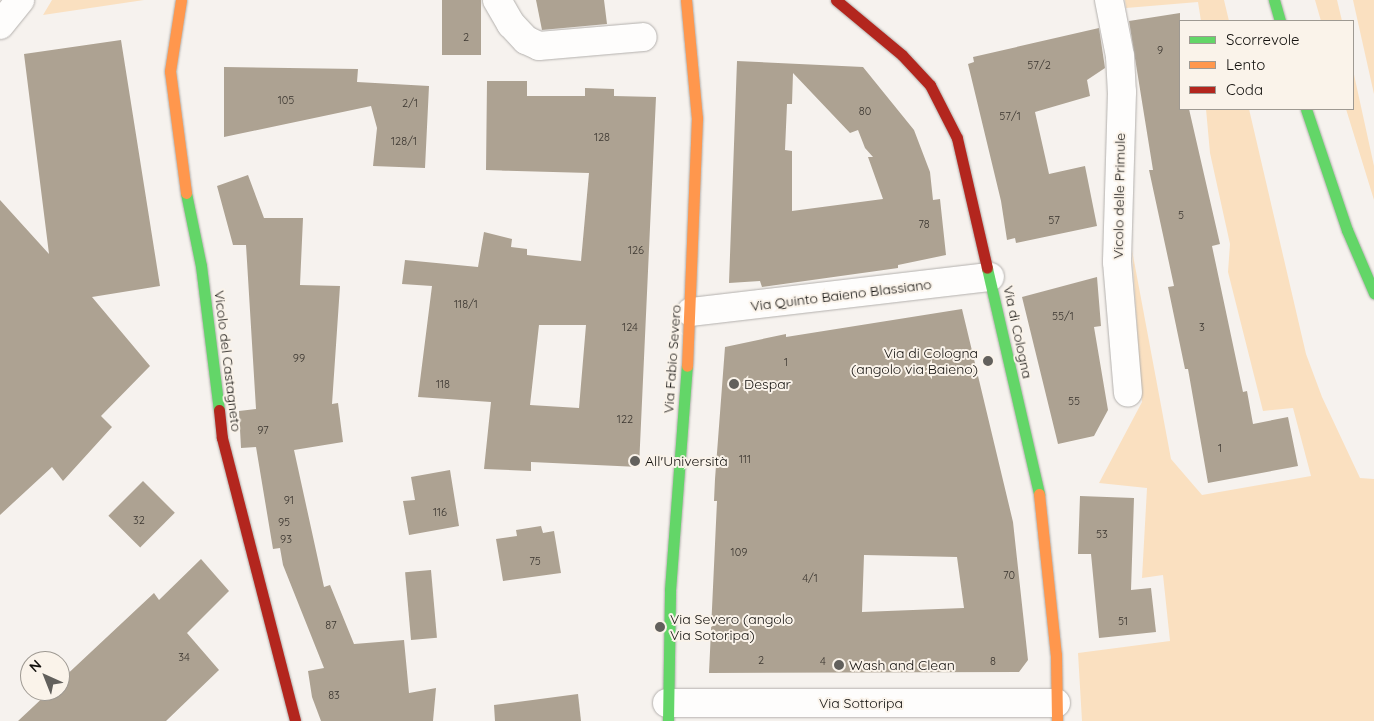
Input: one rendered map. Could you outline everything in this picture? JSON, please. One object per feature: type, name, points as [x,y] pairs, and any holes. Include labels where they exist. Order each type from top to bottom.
[{"type":"main road","name":"Vicolo del Castagneto","points":[[181,0],[170,71],[171,96],[181,170],[201,266],[222,438],[295,721]]},
{"type":"main road","name":"Via Fabio Severo","points":[[667,712],[670,590],[691,312],[697,118],[686,0]]},
{"type":"main road","name":"Via di Cologna","points":[[836,0],[902,55],[930,85],[945,108],[957,138],[1039,494],[1056,655],[1056,712]]},
{"type":"main road","points":[[1274,0],[1280,20]]},
{"type":"main road","points":[[1306,110],[1347,230],[1374,293]]},
{"type":"street","points":[[0,25],[20,0]]},
{"type":"street","points":[[497,0],[511,24],[526,40],[539,46],[643,37]]},
{"type":"street","name":"Vicolo delle Primule","points":[[1109,0],[1121,74],[1117,262],[1128,393]]},
{"type":"street","name":"Via Quinto Baieno Blassiano","points":[[691,312],[990,277]]},
{"type":"street","name":"Via Sottoripa","points":[[667,712],[1056,712]]},
{"type":"shaded area","points":[[52,0],[144,0],[43,15]]},
{"type":"shaded area","points":[[1125,0],[1224,0],[1229,20],[1201,20],[1198,2],[1126,8]]},
{"type":"shaded area","points":[[1315,0],[1337,0],[1342,20],[1321,20]]},
{"type":"shaded area","points":[[1353,0],[1374,0],[1374,94]]},
{"type":"shaded area","points":[[1354,75],[1374,166],[1374,200],[1346,110],[1354,110]]},
{"type":"shaded area","points":[[1206,110],[1249,110],[1306,354],[1322,397],[1360,478],[1374,479],[1374,721],[1082,721],[1078,653],[1170,641],[1163,575],[1142,578],[1147,488],[1099,483],[1142,402],[1132,250],[1171,459],[1202,495],[1311,476],[1293,408],[1263,411],[1228,272],[1230,244],[1210,153]]},
{"type":"building","points":[[442,0],[481,0],[481,55],[442,55]]},
{"type":"building","points":[[536,0],[604,0],[607,24],[542,30]]},
{"type":"building","points":[[1180,13],[1179,110],[1189,110],[1220,244],[1212,246],[1243,392],[1247,391],[1253,424],[1288,417],[1298,466],[1208,483],[1188,369],[1185,369],[1168,287],[1174,286],[1149,170],[1153,170],[1129,21]]},
{"type":"building","points":[[1099,28],[1105,68],[1087,80],[1090,96],[1035,112],[1049,174],[1085,166],[1097,226],[1016,243],[1015,238],[1007,240],[1001,201],[968,64],[974,62],[973,57]]},
{"type":"building","points":[[121,40],[160,286],[92,297],[150,366],[101,416],[112,427],[63,481],[52,467],[0,515],[0,200],[49,254],[24,54]]},
{"type":"building","points":[[737,61],[863,67],[914,130],[930,172],[933,200],[940,199],[946,255],[898,265],[898,268],[762,287],[760,281],[729,283]],"holes":[[[793,73],[850,133],[858,130],[865,148],[873,157],[868,157],[883,199],[792,211],[792,151],[785,150],[787,104],[792,104]]]},
{"type":"building","points":[[224,67],[358,69],[357,82],[429,86],[425,168],[373,166],[377,128],[371,106],[224,137]]},
{"type":"building","points":[[487,81],[527,81],[527,96],[585,96],[585,88],[614,89],[614,96],[656,97],[639,467],[531,462],[531,471],[484,469],[491,402],[418,397],[432,286],[402,284],[405,260],[478,267],[484,232],[512,239],[511,247],[527,249],[527,255],[581,261],[589,173],[486,170]],"holes":[[[539,325],[586,325],[579,408],[530,405]]]},
{"type":"building","points":[[248,175],[264,218],[303,218],[300,285],[340,286],[332,404],[338,403],[343,442],[294,450],[324,587],[330,585],[354,644],[404,640],[409,693],[436,688],[433,721],[321,721],[312,697],[308,671],[324,668],[283,565],[280,548],[273,549],[256,447],[241,448],[239,411],[256,409],[246,245],[233,245],[217,186]]},
{"type":"building","points":[[1097,277],[1101,326],[1094,327],[1108,410],[1094,436],[1058,444],[1022,297]]},
{"type":"building","points":[[962,309],[1013,522],[1028,660],[1019,672],[709,673],[717,501],[714,501],[715,479],[725,347],[786,334],[786,337]],"holes":[[[864,555],[957,557],[964,608],[862,612]]]},
{"type":"building","points":[[450,470],[459,526],[409,535],[403,501],[415,500],[411,477]]},
{"type":"building","points":[[143,481],[175,513],[140,547],[108,516]]},
{"type":"building","points":[[1080,496],[1134,498],[1131,590],[1151,588],[1156,632],[1099,638],[1091,554],[1078,554]]},
{"type":"building","points":[[541,526],[543,533],[554,531],[561,573],[503,581],[496,539],[517,536],[516,530]]},
{"type":"building","points":[[201,559],[229,591],[187,633],[219,670],[166,721],[18,721],[39,701],[70,701],[70,672],[154,593],[159,600]]},
{"type":"building","points":[[431,570],[437,638],[411,640],[405,572]]},
{"type":"building","points":[[578,694],[581,721],[495,721],[494,705]]},
{"type":"traffic: fast","points":[[1274,0],[1280,20]]},
{"type":"traffic: fast","points":[[1306,110],[1347,230],[1374,293]]},
{"type":"traffic: fast","points":[[186,193],[201,266],[219,410]]},
{"type":"traffic: fast","points":[[987,268],[1039,494]]},
{"type":"traffic: fast","points":[[668,721],[670,590],[687,366]]},
{"type":"traffic: slow","points":[[181,0],[170,71],[186,193]]},
{"type":"traffic: slow","points":[[686,0],[697,118],[687,366]]},
{"type":"traffic: slow","points":[[1039,494],[1056,655],[1057,721]]},
{"type":"traffic: jam","points":[[836,0],[902,55],[930,85],[957,138],[987,268]]},
{"type":"traffic: jam","points":[[219,410],[222,438],[295,721]]},
{"type":"place","name":"Via di Cologna (angolo via Baieno)","points":[[988,361]]},
{"type":"place","name":"Despar","points":[[734,384]]},
{"type":"place","name":"All'Università","points":[[635,461]]},
{"type":"place","name":"Via Severo (angolo Via Sotoripa)","points":[[660,627]]},
{"type":"place","name":"Wash and Clean","points":[[839,665]]}]
